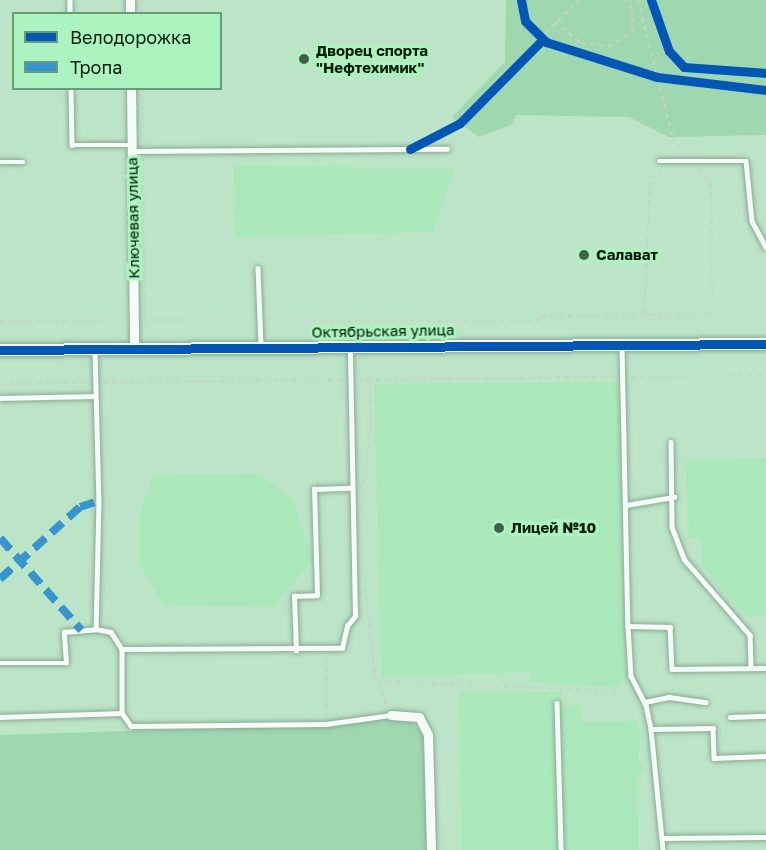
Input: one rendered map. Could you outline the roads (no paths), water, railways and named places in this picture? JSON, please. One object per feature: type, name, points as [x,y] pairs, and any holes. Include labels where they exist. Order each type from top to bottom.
[{"type":"street","name":"Ключевая улица","points":[[131,90],[140,320],[134,348]]},
{"type":"street","name":"Октябрьская улица","points":[[0,350],[622,343],[766,344]]},
{"type":"street","points":[[391,715],[418,717],[428,735],[430,850]]},
{"type":"lane","points":[[71,90],[72,145],[132,148],[144,151],[428,145],[447,149]]},
{"type":"lane","points":[[659,161],[747,161],[752,221],[766,247]]},
{"type":"lane","points":[[0,162],[23,162]]},
{"type":"lane","points":[[258,268],[261,347]]},
{"type":"lane","points":[[622,343],[630,676],[645,702],[651,729],[663,850]]},
{"type":"lane","points":[[122,649],[296,651],[342,648],[347,626],[355,616],[350,488],[350,347]]},
{"type":"lane","points":[[94,349],[99,501],[96,629]]},
{"type":"lane","points":[[0,398],[95,396]]},
{"type":"lane","points":[[671,442],[674,497],[672,527],[684,559],[750,634],[751,668]]},
{"type":"lane","points":[[296,651],[294,596],[317,595],[314,489],[350,488]]},
{"type":"lane","points":[[626,504],[674,497]]},
{"type":"lane","points":[[628,626],[670,627],[672,669],[766,668]]},
{"type":"lane","points":[[0,663],[66,663],[64,632],[96,629],[111,632],[122,649],[122,713],[131,726],[326,724],[391,715]]},
{"type":"lane","points":[[645,702],[669,697],[706,702]]},
{"type":"lane","points":[[557,703],[561,850]]},
{"type":"lane","points":[[0,717],[122,713]]},
{"type":"lane","points":[[730,717],[766,716]]},
{"type":"lane","points":[[651,729],[713,728],[714,758],[766,756]]},
{"type":"lane","points":[[663,838],[766,837]]},
{"type":"place","name":"Дворец спорта \"Нефтехимик\"","points":[[304,59]]},
{"type":"place","name":"Салават","points":[[584,255]]},
{"type":"place","name":"Лицей №10","points":[[499,528]]}]
